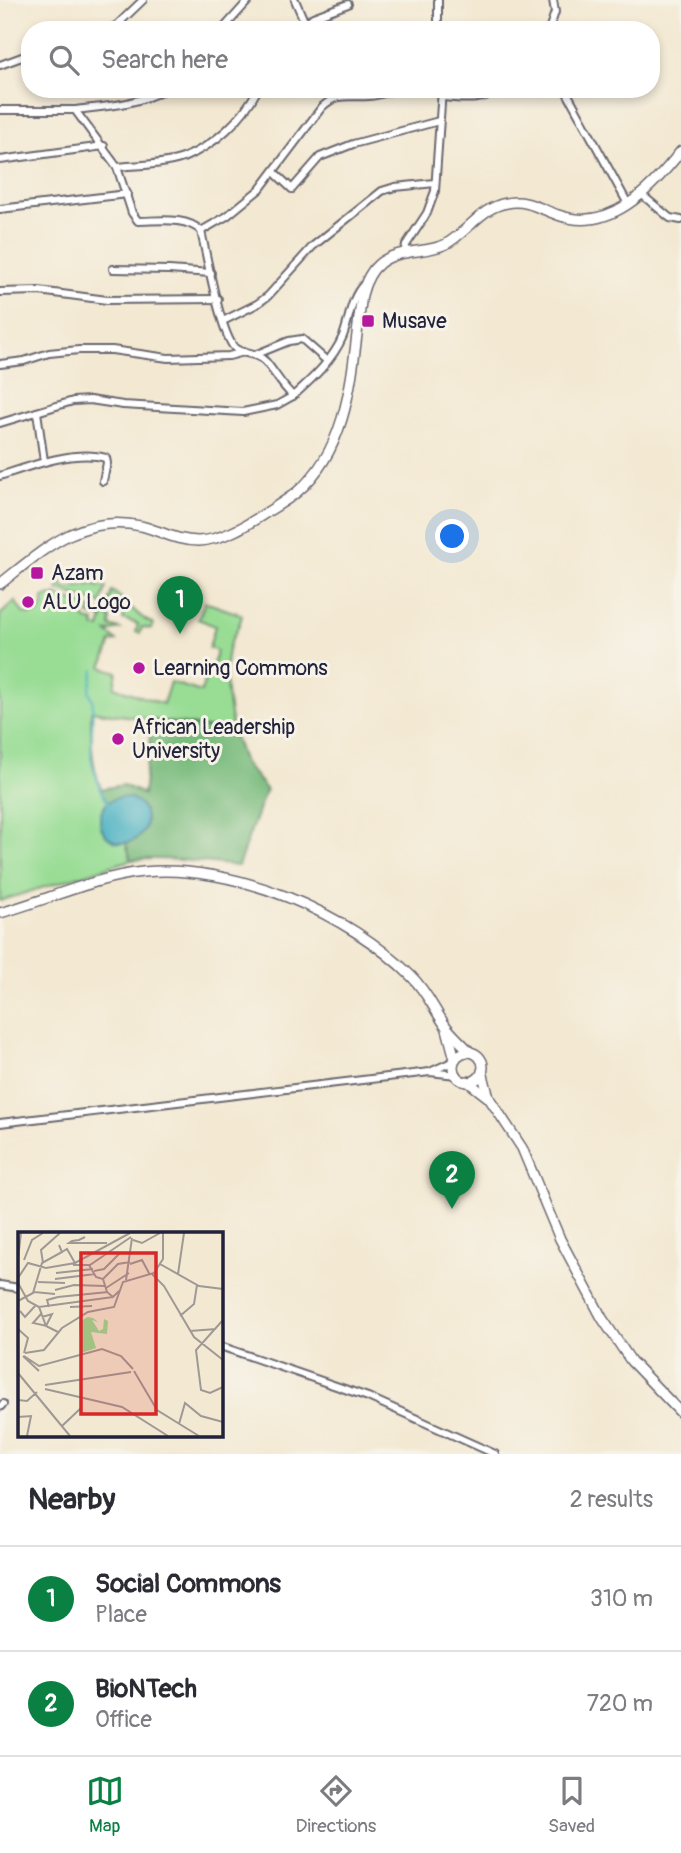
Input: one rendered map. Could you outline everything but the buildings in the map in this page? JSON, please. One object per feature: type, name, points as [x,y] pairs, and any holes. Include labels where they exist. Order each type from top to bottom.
[{"type":"main road","points":[[0,584],[62,537],[84,528],[124,524],[142,526],[187,540],[210,539],[228,534],[296,493],[322,463],[338,428],[354,368],[365,284],[378,264],[404,253],[442,246],[489,209],[510,202],[529,203],[557,215],[583,220],[601,217],[628,204],[641,194],[660,177],[681,151]]},
{"type":"main road","points":[[0,913],[116,877],[143,872],[190,872],[281,894],[335,919],[368,939],[412,978],[447,1028],[482,1062],[489,1098]]},
{"type":"main road","points":[[447,1028],[456,1075],[489,1098],[522,1148],[560,1239],[602,1318],[631,1361],[681,1413]]},
{"type":"main road","points":[[455,1060],[461,1054],[471,1052]]},
{"type":"main road","points":[[467,1081],[476,1079],[482,1071]]},
{"type":"street","points":[[121,21],[143,0]]},
{"type":"street","points":[[230,21],[249,0]]},
{"type":"street","points":[[295,0],[304,21]]},
{"type":"street","points":[[438,0],[438,21]]},
{"type":"street","points":[[552,21],[555,12],[553,0]]},
{"type":"street","points":[[316,21],[348,4]]},
{"type":"street","points":[[0,65],[21,57]]},
{"type":"street","points":[[0,110],[75,110],[125,105],[147,98]]},
{"type":"street","points":[[117,167],[181,159],[208,145],[239,120],[252,98]]},
{"type":"street","points":[[201,231],[260,189],[322,107],[335,98]]},
{"type":"street","points":[[404,253],[432,202],[442,98]]},
{"type":"street","points":[[570,98],[628,204]]},
{"type":"street","points":[[75,110],[117,167],[132,213],[138,221],[187,222],[201,231],[223,321],[233,346],[257,354],[265,360],[293,396]]},
{"type":"street","points":[[274,172],[292,189],[320,157],[352,144],[439,121]]},
{"type":"street","points":[[0,160],[104,146]]},
{"type":"street","points":[[223,321],[268,296],[313,246],[382,191],[435,183]]},
{"type":"street","points":[[0,209],[127,194]]},
{"type":"street","points":[[641,194],[670,218],[681,220]]},
{"type":"street","points":[[113,270],[211,273]]},
{"type":"street","points":[[0,423],[73,401],[243,412],[277,405],[293,396],[327,361],[344,334],[353,301],[365,284]]},
{"type":"street","points":[[0,292],[39,291],[107,300],[218,299]]},
{"type":"street","points":[[257,354],[289,341],[302,339],[327,361]]},
{"type":"street","points":[[0,364],[24,361],[49,353],[79,350],[112,350],[168,358],[229,356],[245,352]]},
{"type":"street","points":[[37,412],[44,461]]},
{"type":"street","points":[[0,476],[44,461],[102,456],[107,463],[103,481]]},
{"type":"street","points":[[430,1072],[455,1060]]},
{"type":"street","points":[[0,1123],[430,1072],[456,1075]]},
{"type":"street","points":[[0,1285],[18,1288]]},
{"type":"street","points":[[222,1347],[368,1397],[495,1454]]},
{"type":"green space","points":[[62,583],[65,589],[91,585],[106,588],[101,604],[58,590]]},
{"type":"green space","points":[[112,591],[153,624],[151,629],[142,627],[140,633],[136,632],[138,624],[123,619],[125,611],[108,605]]},
{"type":"green space","points":[[51,595],[86,606],[84,616],[86,620],[95,622],[94,627],[100,628],[103,618],[89,615],[90,608],[111,618],[110,626],[120,629],[107,632],[117,641],[111,642],[102,667],[117,672],[114,687],[163,704],[170,682],[201,692],[209,667],[212,668],[217,651],[209,648],[215,626],[198,619],[205,602],[242,615],[229,646],[226,666],[233,731],[91,711],[95,770],[119,843],[126,843],[131,860],[0,901],[0,615],[15,601],[23,613],[30,615],[40,612],[43,598]]},
{"type":"green space","points":[[152,721],[233,731],[244,763],[266,789],[238,866],[171,860],[131,860],[126,843],[143,831],[144,813],[135,801],[113,800],[108,803],[100,789],[123,785],[143,794]]},
{"type":"water","points":[[123,797],[139,804],[146,820],[139,836],[123,843],[107,836],[100,820],[107,804]]},
{"type":"waterway","points":[[94,670],[89,691],[93,700],[91,759],[100,789],[108,803]]},
{"type":"place","name":"Musave","points":[[368,321]]},
{"type":"place","name":"Azam","points":[[37,573]]},
{"type":"place","name":"ALU Logo","points":[[28,602]]},
{"type":"place","name":"Social Commons","points":[[180,634]]},
{"type":"place","name":"Learning Commons","points":[[139,668]]},
{"type":"place","name":"African Leadership University","points":[[118,739]]},
{"type":"place","name":"BioNTech","points":[[452,1209]]}]
